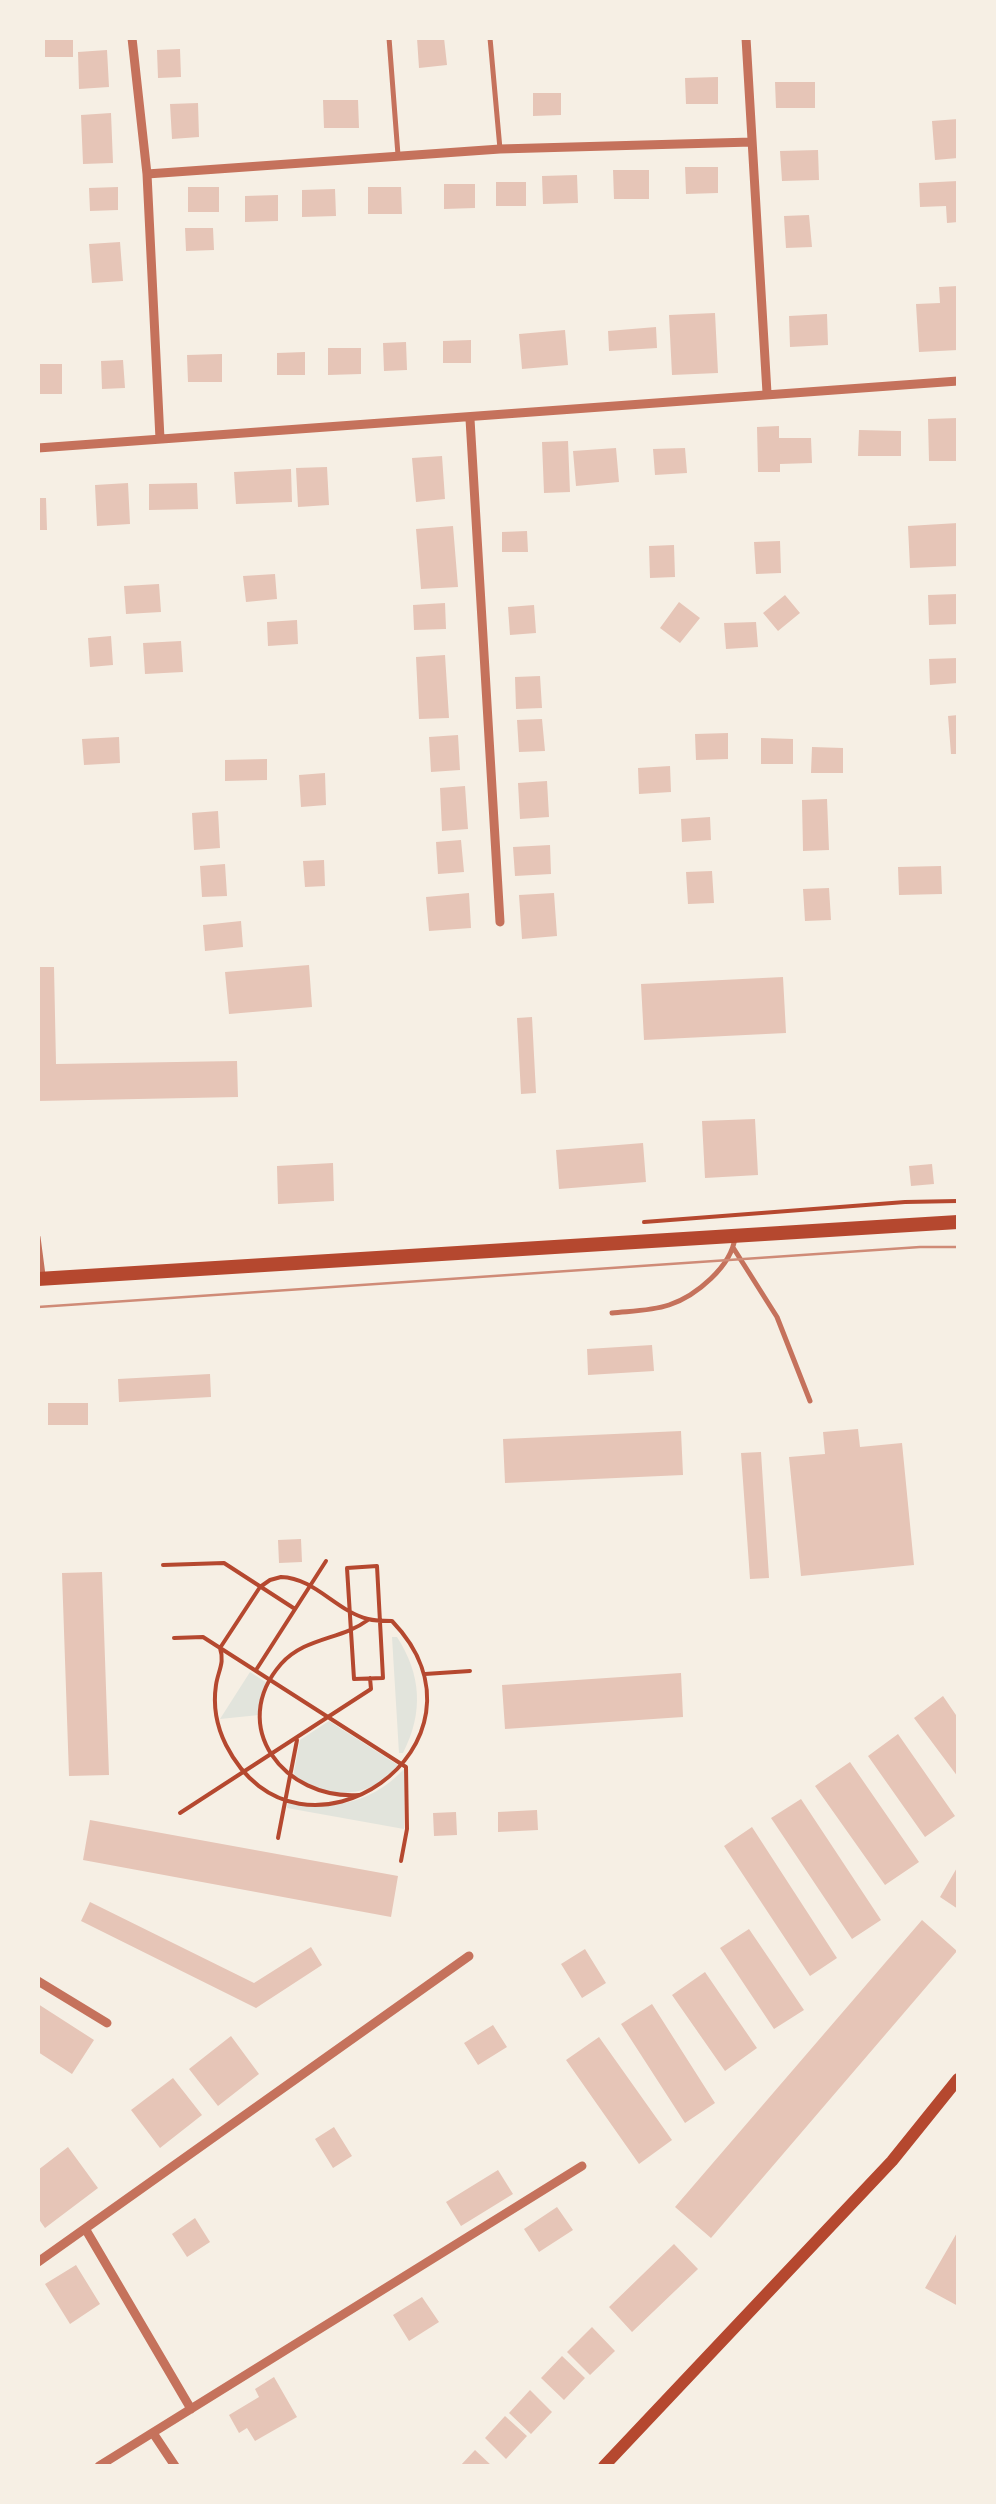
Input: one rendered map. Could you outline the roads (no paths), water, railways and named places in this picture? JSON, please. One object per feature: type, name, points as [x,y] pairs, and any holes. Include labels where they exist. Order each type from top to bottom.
[{"type":"main road","points":[[41,1278],[735,1241],[958,1222]]},
{"type":"main road","points":[[604,2466],[892,2161],[958,2079]]},
{"type":"street","points":[[132,38],[147,174],[160,439]]},
{"type":"street","points":[[746,38],[767,393]]},
{"type":"street","points":[[147,174],[500,149],[752,142]]},
{"type":"street","points":[[38,448],[958,381]]},
{"type":"street","points":[[470,418],[500,922]]},
{"type":"street","points":[[39,2260],[469,1956]]},
{"type":"street","points":[[38,1981],[107,2023]]},
{"type":"street","points":[[99,2466],[582,2166]]},
{"type":"street","points":[[86,2230],[191,2408]]},
{"type":"street","points":[[153,2433],[175,2466]]},
{"type":"lane","points":[[390,38],[398,155]]},
{"type":"lane","points":[[490,38],[500,149]]},
{"type":"lane","points":[[38,1236],[41,1278]]},
{"type":"lane","points":[[612,1313],[674,1303],[706,1282],[728,1260],[735,1241]]},
{"type":"lane","points":[[735,1241],[784,1332],[810,1401]]},
{"type":"tram line","points":[[38,1307],[958,1247]]}]
